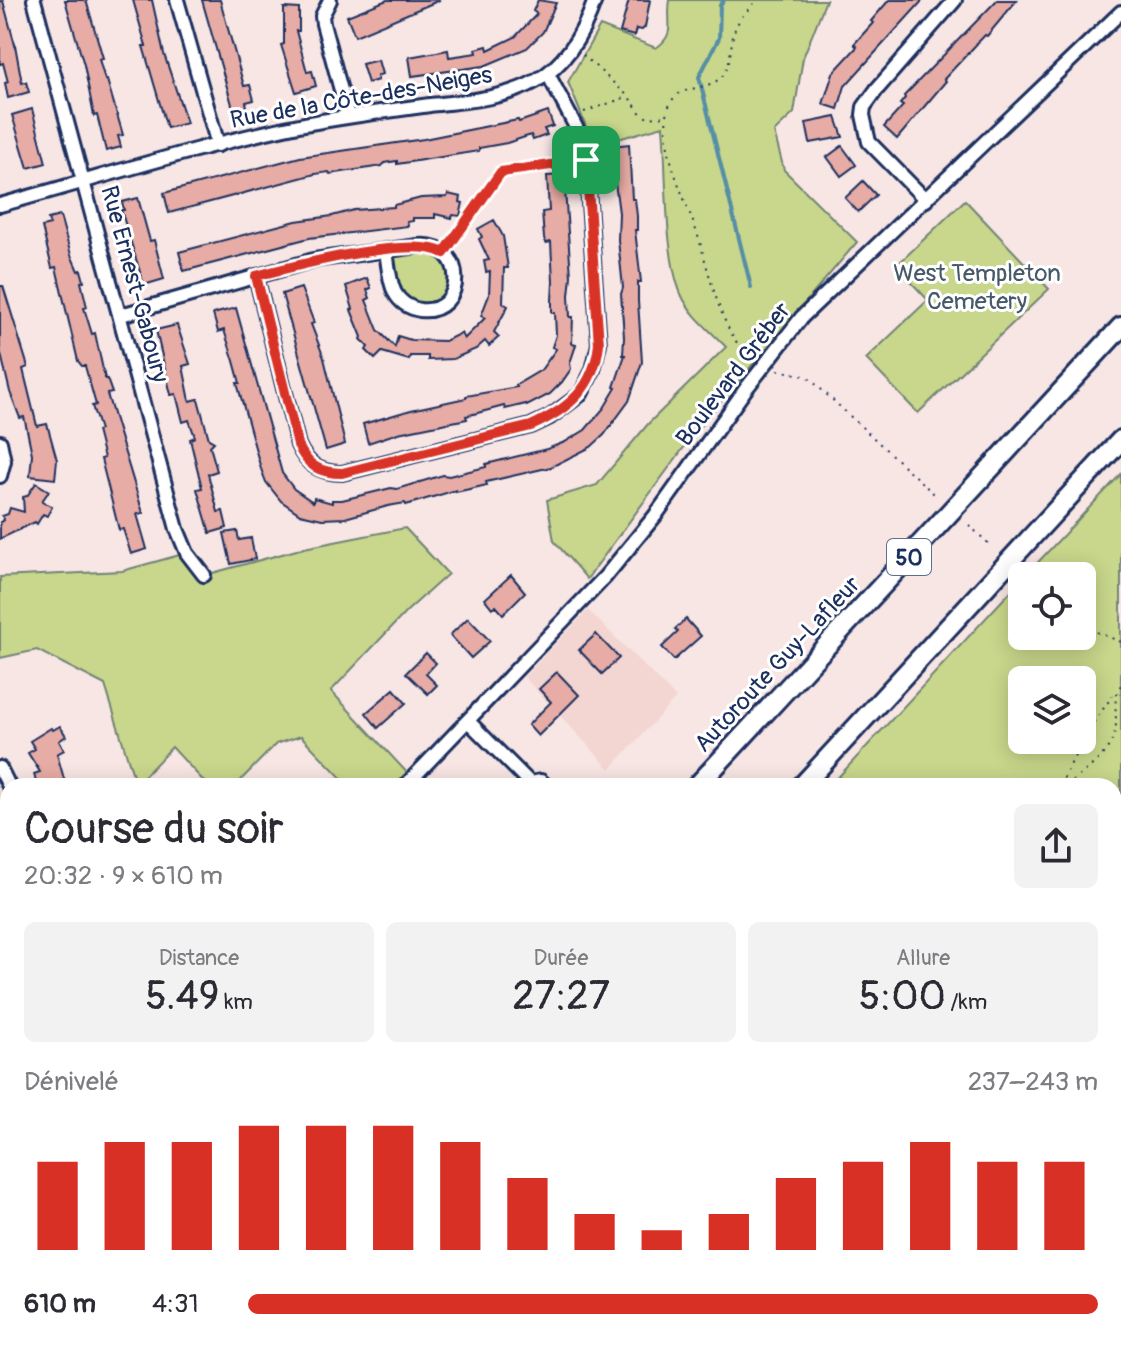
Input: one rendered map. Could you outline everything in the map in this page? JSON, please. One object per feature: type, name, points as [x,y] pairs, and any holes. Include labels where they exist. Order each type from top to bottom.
[{"type":"highway","name":"Autoroute Guy-Lafleur","points":[[704,778],[1121,327]]},
{"type":"highway","points":[[809,778],[1121,440]]},
{"type":"street","name":"Rue Ernest-Gaboury","points":[[34,0],[177,529],[187,553],[204,575]]},
{"type":"street","points":[[177,0],[218,145]]},
{"type":"street","points":[[330,0],[322,16],[323,24],[348,116]]},
{"type":"street","name":"Rue de la Côte-des-Neiges","points":[[0,205],[218,145],[348,116],[487,98],[521,89],[548,74],[574,46],[595,0]]},
{"type":"street","points":[[926,200],[869,142],[864,107],[955,0]]},
{"type":"street","name":"Boulevard Gréber","points":[[413,778],[623,556],[802,317],[1121,12]]},
{"type":"street","points":[[256,276],[298,445],[306,460],[319,471],[342,473],[531,426],[550,417],[581,394],[598,358],[599,344],[586,160],[581,139],[548,74]]},
{"type":"street","points":[[121,315],[314,260],[386,250],[424,245],[444,253],[454,267],[456,284],[453,292],[441,305],[424,310],[408,306],[392,287],[386,250]]},
{"type":"street","points":[[0,442],[4,461],[0,476]]},
{"type":"street","points":[[468,721],[525,778]]},
{"type":"path","points":[[757,0],[735,28],[724,74],[713,83],[674,97],[667,116],[672,160],[713,291],[738,343],[757,360]]},
{"type":"path","points":[[582,55],[628,96],[642,115],[648,118],[667,116]]},
{"type":"path","points":[[570,117],[628,96]]},
{"type":"path","points":[[444,253],[501,172],[586,160]]},
{"type":"path","points":[[771,367],[810,379],[934,494]]},
{"type":"path","points":[[969,525],[991,546]]},
{"type":"path","points":[[1096,632],[1121,642]]},
{"type":"path","points":[[1064,778],[1086,733],[1120,686]]},
{"type":"path","points":[[1076,778],[1099,759],[1110,745],[1117,726],[1115,697],[1120,686]]},
{"type":"shaded area","points":[[588,610],[676,698],[610,769],[524,677]]},
{"type":"green space","points":[[670,0],[826,0],[803,58],[794,113],[774,132],[784,170],[857,242],[696,431],[587,579],[554,541],[547,500],[597,485],[648,424],[726,347],[690,309],[676,277],[669,235],[663,126],[594,146],[568,82],[600,26],[656,48],[669,32]]},
{"type":"green space","name":"West Templeton Cemetery","points":[[965,200],[1049,289],[918,413],[866,359],[928,300],[896,266]]},
{"type":"green space","points":[[386,250],[444,253],[456,284],[433,309],[401,301]]},
{"type":"green space","points":[[1121,474],[1121,778],[837,778],[1008,594],[1008,650],[1096,650],[1096,562],[1038,562]]},
{"type":"green space","points":[[405,528],[448,574],[407,611],[331,691],[412,778],[341,778],[301,736],[276,744],[243,778],[201,778],[172,747],[143,778],[134,778],[105,685],[37,650],[0,658],[0,577],[122,571],[187,553],[205,575],[304,548]]},
{"type":"building","points":[[65,0],[86,0],[103,58],[99,59],[123,135],[118,136],[121,147],[106,151],[97,115],[94,116],[84,65]]},
{"type":"building","points":[[133,0],[152,0],[164,54],[187,123],[167,128]]},
{"type":"building","points":[[202,0],[220,0],[244,86],[250,85],[254,100],[246,102],[248,112],[235,115]]},
{"type":"building","points":[[387,0],[440,0],[355,36],[347,16]]},
{"type":"building","points":[[538,0],[556,3],[543,32],[527,48],[484,66],[412,76],[409,57],[448,50],[449,57],[477,53],[476,49],[487,46],[488,50],[515,37],[537,14],[533,11]]},
{"type":"building","points":[[629,0],[650,0],[645,27],[636,29],[634,36],[620,32]]},
{"type":"building","points":[[889,0],[923,0],[845,86],[838,109],[823,104],[833,73],[857,47],[854,44]]},
{"type":"building","points":[[997,0],[1017,0],[944,79],[946,81],[897,139],[884,127],[903,106],[900,104],[904,96]]},
{"type":"building","points":[[0,1],[3,1],[15,45],[22,83],[26,82],[29,92],[8,98],[5,83],[8,82],[3,63],[0,64]]},
{"type":"building","points":[[284,8],[299,9],[299,31],[296,31],[307,72],[312,71],[316,86],[296,92],[281,45],[284,44]]},
{"type":"building","points":[[378,60],[382,74],[377,76],[378,80],[368,83],[362,64]]},
{"type":"building","points":[[32,109],[46,163],[28,168],[12,115]]},
{"type":"building","points":[[548,112],[553,126],[544,129],[547,135],[533,140],[531,135],[479,148],[479,151],[315,174],[169,213],[164,193],[300,157],[519,122]]},
{"type":"building","points":[[836,117],[843,137],[810,143],[806,123]]},
{"type":"building","points":[[629,144],[641,282],[638,282],[638,301],[642,362],[629,401],[604,435],[591,447],[551,467],[345,518],[322,519],[300,514],[281,501],[266,482],[261,469],[237,383],[240,383],[234,361],[224,330],[218,332],[213,314],[236,308],[282,473],[294,489],[313,502],[314,498],[332,503],[332,500],[397,489],[443,475],[486,467],[486,464],[565,442],[585,430],[604,408],[616,388],[625,355],[619,213],[611,152],[612,146]]},
{"type":"building","points":[[842,146],[856,165],[841,176],[827,157]]},
{"type":"building","points":[[564,175],[571,276],[570,317],[573,317],[572,344],[576,345],[571,369],[562,382],[550,394],[527,406],[505,409],[504,406],[466,416],[467,419],[398,433],[368,443],[363,424],[466,396],[517,387],[541,370],[556,349],[552,347],[556,335],[555,313],[552,313],[551,242],[546,243],[544,238],[542,212],[549,211],[547,176]]},
{"type":"building","points":[[863,181],[876,195],[858,212],[845,198]]},
{"type":"building","points":[[448,194],[461,197],[460,216],[453,215],[452,218],[435,214],[435,218],[413,218],[413,221],[407,222],[408,226],[309,238],[184,271],[179,252],[296,221],[354,210],[394,207],[421,198],[447,197]]},
{"type":"building","points":[[138,198],[164,279],[144,285],[121,210],[124,210],[122,202]]},
{"type":"building","points":[[60,216],[71,255],[78,271],[81,270],[87,307],[84,308],[92,334],[95,333],[105,379],[112,393],[107,394],[143,513],[137,514],[147,549],[131,554],[123,529],[119,530],[101,459],[104,458],[97,431],[100,430],[92,406],[96,405],[85,366],[78,361],[56,267],[52,268],[42,227],[50,225],[48,219]]},
{"type":"building","points":[[494,220],[503,236],[508,268],[504,268],[503,303],[508,306],[494,332],[499,337],[489,346],[485,341],[476,349],[453,359],[428,360],[428,356],[410,356],[409,360],[382,352],[375,359],[361,339],[346,286],[367,278],[371,288],[367,290],[370,298],[366,300],[378,330],[395,347],[398,336],[411,340],[445,341],[461,333],[464,339],[485,318],[481,316],[489,295],[490,271],[486,272],[484,261],[489,260],[479,239],[482,237],[478,229]]},
{"type":"building","points":[[0,286],[3,286],[28,367],[23,369],[37,426],[47,424],[57,460],[55,479],[30,476],[32,454],[24,417],[20,418],[10,392],[0,350]]},
{"type":"building","points":[[301,288],[324,358],[345,444],[326,450],[282,294]]},
{"type":"building","points":[[177,325],[190,364],[183,366],[190,401],[198,399],[209,439],[214,442],[210,446],[217,471],[208,474],[218,512],[223,511],[227,528],[210,533],[197,489],[202,488],[190,439],[195,437],[189,420],[183,422],[176,394],[171,395],[156,330]]},
{"type":"building","points":[[36,483],[49,491],[42,501],[52,507],[47,516],[43,514],[37,524],[35,522],[0,539],[2,516],[8,514],[10,508],[24,512],[23,497]]},
{"type":"building","points":[[237,531],[239,540],[251,538],[255,559],[231,564],[224,533]]},
{"type":"building","points":[[511,575],[525,592],[503,614],[496,606],[492,608],[485,599]]},
{"type":"building","points":[[468,618],[490,641],[471,658],[450,635]]},
{"type":"building","points":[[686,619],[701,636],[674,660],[662,647]]},
{"type":"building","points":[[596,634],[619,658],[602,674],[579,650]]},
{"type":"building","points":[[426,653],[436,663],[426,674],[437,685],[428,694],[406,673]]},
{"type":"building","points":[[557,672],[579,695],[538,736],[528,725],[551,702],[539,689]]},
{"type":"building","points":[[394,689],[406,703],[378,728],[366,713]]},
{"type":"building","points":[[60,726],[66,736],[59,741],[64,750],[57,754],[64,778],[35,778],[34,774],[40,772],[28,753],[35,749],[30,741],[51,728]]},
{"type":"waterway","points":[[724,0],[720,5],[719,38],[699,77],[751,287]]},
{"type":"route","points":[[586,160],[599,344],[598,358],[581,394],[563,409],[531,426],[342,473],[319,471],[306,460],[298,445],[256,276],[314,260],[424,245],[444,253],[501,172],[586,160]]}]
